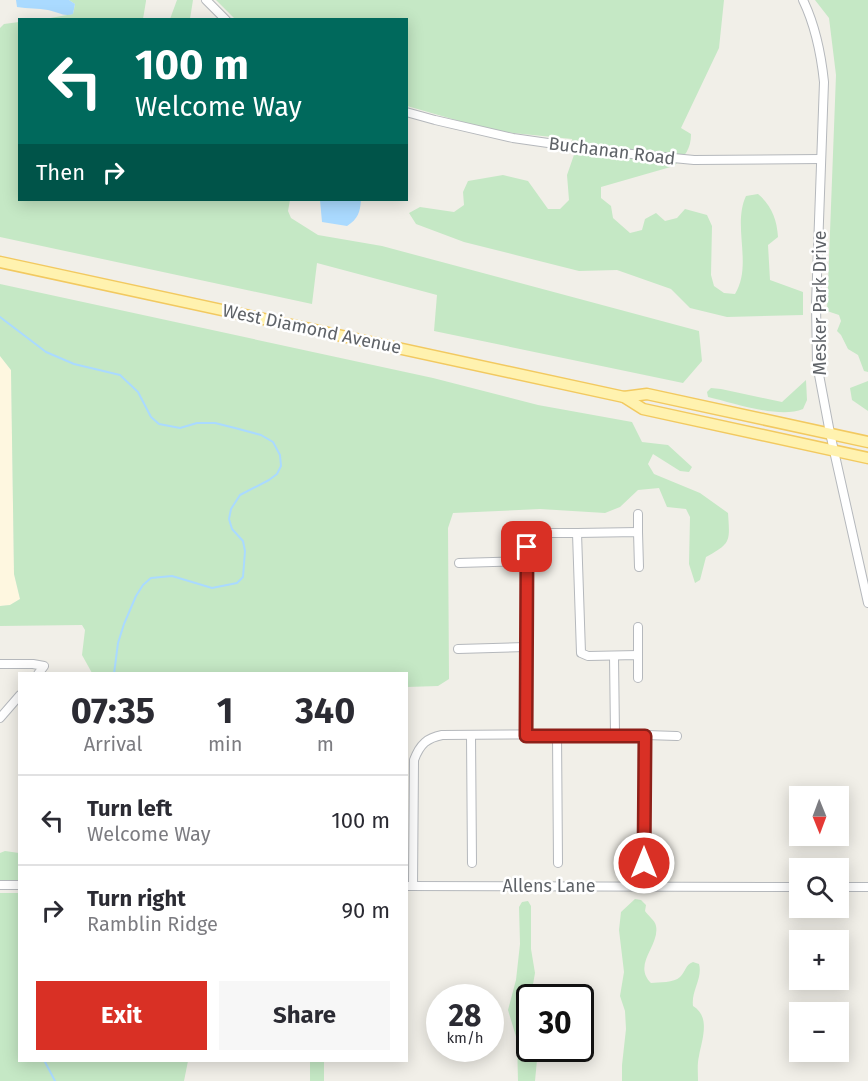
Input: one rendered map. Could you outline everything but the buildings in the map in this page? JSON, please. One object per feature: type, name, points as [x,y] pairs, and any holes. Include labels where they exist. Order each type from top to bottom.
[{"type":"main road","name":"West Diamond Avenue","points":[[0,262],[624,397],[647,394],[868,442]]},
{"type":"main road","name":"West Diamond Avenue","points":[[624,397],[643,409],[868,458]]},
{"type":"street","points":[[206,0],[224,18]]},
{"type":"street","name":"Mesker Park Drive","points":[[803,0],[817,33],[824,82],[816,304],[817,364],[830,434],[868,603]]},
{"type":"street","name":"Buchanan Road","points":[[408,113],[513,138],[611,152],[694,160],[821,159]]},
{"type":"street","points":[[638,514],[639,567]]},
{"type":"street","points":[[526,736],[528,533],[638,532]]},
{"type":"street","points":[[577,533],[580,653],[588,656],[638,655]]},
{"type":"street","points":[[459,563],[526,561]]},
{"type":"street","points":[[638,627],[638,678]]},
{"type":"street","points":[[458,649],[526,647]]},
{"type":"street","points":[[614,656],[615,734]]},
{"type":"street","points":[[0,664],[33,664],[41,670]]},
{"type":"street","points":[[0,718],[18,697]]},
{"type":"street","points":[[557,734],[558,863]]},
{"type":"street","points":[[410,886],[414,760],[425,741],[442,735],[677,736]]},
{"type":"street","points":[[471,735],[472,863]]},
{"type":"street","points":[[644,863],[645,736]]},
{"type":"street","points":[[0,885],[18,885]]},
{"type":"street","name":"Allens Lane","points":[[410,886],[789,886]]},
{"type":"street","points":[[849,887],[868,886]]},
{"type":"shaded area","points":[[0,356],[11,370],[14,574],[20,599],[10,605],[0,606]]},
{"type":"green space","points":[[69,0],[146,0],[143,18],[50,18],[73,14],[75,4]]},
{"type":"green space","points":[[177,0],[193,0],[190,18],[170,18]]},
{"type":"green space","points":[[216,0],[724,0],[719,48],[681,128],[691,134],[687,152],[674,166],[601,187],[601,198],[611,206],[613,218],[630,233],[642,230],[645,219],[656,213],[665,221],[677,218],[685,209],[707,215],[712,226],[711,275],[714,286],[724,293],[735,294],[742,271],[742,208],[746,196],[758,194],[775,218],[778,237],[768,245],[770,280],[803,292],[803,315],[727,317],[690,308],[671,289],[617,270],[579,271],[464,242],[416,224],[409,213],[420,207],[454,212],[464,205],[463,192],[468,181],[503,175],[528,181],[548,209],[560,209],[569,200],[567,175],[575,152],[572,139],[494,131],[408,106],[408,18],[234,18]]},
{"type":"green space","points":[[815,0],[868,0],[868,372],[864,371],[858,355],[848,349],[837,331],[841,321],[839,315],[827,311],[836,75],[829,18]]},
{"type":"green space","points":[[18,22],[18,201],[290,201],[288,211],[291,218],[318,235],[382,246],[699,331],[702,361],[683,383],[434,331],[437,295],[317,263],[312,304],[0,237],[0,28],[4,24]]},
{"type":"green space","points":[[0,284],[433,378],[538,405],[632,422],[642,442],[668,445],[692,467],[689,472],[680,471],[653,454],[648,464],[654,474],[700,493],[728,513],[729,536],[724,545],[706,557],[700,580],[695,583],[689,564],[690,517],[686,509],[667,507],[659,488],[638,490],[620,507],[605,513],[540,509],[453,513],[448,528],[449,679],[438,686],[408,687],[408,672],[91,672],[82,655],[85,630],[82,625],[0,626],[0,606],[10,605],[20,599],[14,574],[11,370],[0,356]]},
{"type":"green space","points":[[806,380],[807,400],[803,409],[793,412],[769,411],[743,406],[708,397],[707,392],[711,388],[721,389],[782,402]]},
{"type":"green space","points":[[868,381],[868,411],[852,400],[850,388]]},
{"type":"green space","points":[[5,851],[18,853],[18,881],[0,880],[0,853]]},
{"type":"green space","points":[[0,893],[18,893],[18,1062],[188,1062],[184,1081],[0,1081]]},
{"type":"green space","points":[[635,899],[641,900],[646,905],[645,911],[656,926],[654,941],[644,969],[651,983],[674,980],[680,977],[690,963],[699,964],[700,969],[693,1000],[693,1006],[699,1011],[704,1022],[698,1062],[698,1081],[622,1081],[626,1029],[625,1011],[620,996],[624,972],[619,930],[621,912]]},
{"type":"green space","points":[[528,901],[531,906],[531,949],[535,973],[533,984],[516,984],[516,1037],[508,1010],[516,980],[520,944],[519,907],[522,902]]},
{"type":"green space","points":[[310,1062],[324,1062],[324,1081],[310,1081]]},
{"type":"green space","points":[[518,1062],[537,1062],[535,1081],[518,1081]]},
{"type":"water","points":[[16,0],[69,0],[75,4],[73,14],[67,15],[44,9],[17,7]]},
{"type":"water","points":[[320,201],[361,201],[358,215],[347,226],[322,222]]},
{"type":"waterway","points":[[0,317],[46,352],[74,364],[120,375],[138,392],[151,417],[159,424],[180,428],[197,423],[215,423],[235,428],[261,435],[273,442],[280,455],[281,466],[277,474],[240,495],[231,509],[229,519],[232,529],[243,541],[245,551],[243,577],[237,583],[212,588],[172,576],[151,578],[136,596],[124,624],[118,643],[114,672]]},
{"type":"waterway","points":[[45,1062],[55,1081]]},
{"type":"route","points":[[527,547],[526,736],[615,734],[645,736],[644,863]]}]
